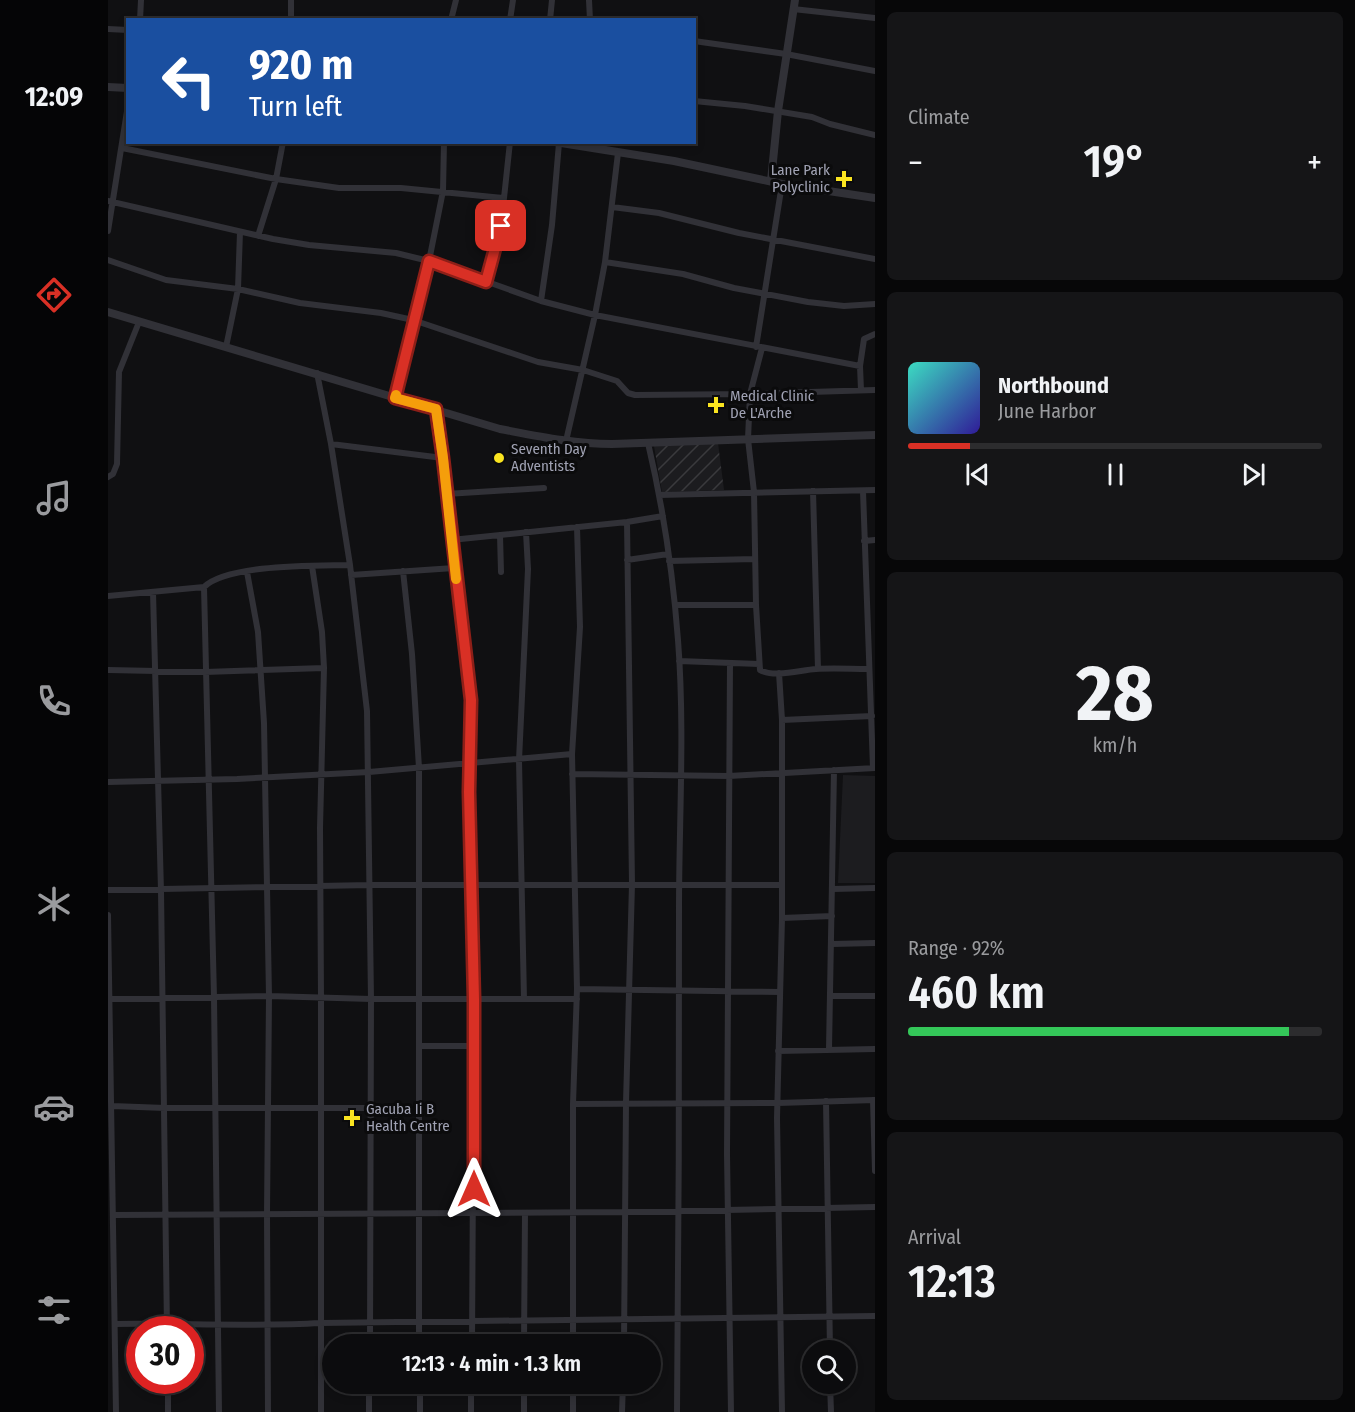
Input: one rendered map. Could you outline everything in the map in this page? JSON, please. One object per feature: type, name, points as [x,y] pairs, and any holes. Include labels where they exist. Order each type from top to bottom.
[{"type":"street","points":[[140,18],[141,0]]},
{"type":"street","points":[[291,0],[291,18]]},
{"type":"street","points":[[452,18],[456,0]]},
{"type":"street","points":[[510,18],[513,0]]},
{"type":"street","points":[[550,18],[552,0]]},
{"type":"street","points":[[589,0],[590,18]]},
{"type":"street","points":[[771,181],[778,111],[795,0]]},
{"type":"street","points":[[794,9],[875,18]]},
{"type":"street","points":[[108,29],[126,30]]},
{"type":"street","points":[[696,41],[786,54],[875,72]]},
{"type":"street","points":[[108,87],[126,88]]},
{"type":"street","points":[[696,101],[812,117],[875,135]]},
{"type":"street","points":[[108,231],[126,119]]},
{"type":"street","points":[[258,236],[276,179],[283,144]]},
{"type":"street","points":[[395,398],[429,261],[443,191],[444,144]]},
{"type":"street","points":[[486,282],[498,243],[510,144]]},
{"type":"street","points":[[541,301],[552,225],[559,144]]},
{"type":"street","points":[[583,145],[783,184],[875,198]]},
{"type":"street","points":[[122,148],[276,179],[339,188],[401,188],[503,198]]},
{"type":"street","points":[[566,441],[605,262],[618,153]]},
{"type":"street","points":[[783,184],[750,394],[748,439],[754,492],[756,605],[760,670],[779,673],[818,669],[868,669]]},
{"type":"street","points":[[111,202],[258,236],[309,245],[396,253],[429,261],[541,301],[595,315],[860,366]]},
{"type":"street","points":[[612,207],[659,213],[774,240],[875,259]]},
{"type":"street","points":[[226,347],[238,289],[240,232]]},
{"type":"street","points":[[108,260],[166,280],[238,289],[300,303],[372,312],[413,320],[538,362],[583,370],[617,381],[628,393],[635,395],[875,390]]},
{"type":"street","points":[[605,262],[683,274],[766,294],[844,306],[875,304]]},
{"type":"street","points":[[108,312],[500,429],[566,441],[589,444],[875,435]]},
{"type":"street","points":[[108,477],[113,474],[117,464],[119,372],[139,322]]},
{"type":"street","points":[[861,390],[860,366],[864,339],[875,334]]},
{"type":"street","points":[[317,373],[350,565],[368,711],[371,999],[370,1334]]},
{"type":"street","points":[[436,409],[470,686],[469,762],[474,999],[472,1334]]},
{"type":"street","points":[[648,442],[663,516],[675,605],[681,724],[677,1412]]},
{"type":"street","points":[[331,444],[443,458]]},
{"type":"street","points":[[446,494],[543,488]]},
{"type":"street","points":[[659,495],[875,490]]},
{"type":"street","points":[[813,491],[818,669]]},
{"type":"street","points":[[572,774],[729,776],[874,768],[873,687],[868,669],[863,491]]},
{"type":"street","points":[[451,540],[627,522],[663,516]]},
{"type":"street","points":[[624,1334],[628,990],[632,884],[627,522]]},
{"type":"street","points":[[573,1334],[573,1104],[577,989],[572,754],[580,627],[577,527]]},
{"type":"street","points":[[524,999],[519,760],[528,569],[526,532]]},
{"type":"street","points":[[500,535],[501,572]]},
{"type":"street","points":[[864,541],[875,540]]},
{"type":"street","points":[[627,560],[755,559]]},
{"type":"street","points":[[108,597],[204,587],[211,580],[219,577],[247,572],[350,565]]},
{"type":"street","points":[[312,566],[322,632],[324,668],[319,886],[321,1412]]},
{"type":"street","points":[[351,575],[454,568]]},
{"type":"street","points":[[403,571],[412,654],[419,768],[419,1334]]},
{"type":"street","points":[[247,572],[262,669],[268,888],[268,1412]]},
{"type":"street","points":[[204,587],[214,997],[219,1412]]},
{"type":"street","points":[[866,588],[875,588]]},
{"type":"street","points":[[153,592],[161,891],[167,1316]]},
{"type":"street","points":[[675,605],[756,605]]},
{"type":"street","points":[[867,639],[875,638]]},
{"type":"street","points":[[679,662],[759,664]]},
{"type":"street","points":[[730,664],[728,1211],[731,1412]]},
{"type":"street","points":[[108,670],[205,672],[324,668]]},
{"type":"street","points":[[779,673],[782,720],[782,918],[778,1052],[778,1210],[782,1412]]},
{"type":"street","points":[[782,720],[872,716]]},
{"type":"street","points":[[108,782],[321,775],[572,754]]},
{"type":"street","points":[[829,1049],[834,770]]},
{"type":"street","points":[[108,890],[161,891],[370,885],[781,885]]},
{"type":"street","points":[[833,889],[875,888]]},
{"type":"street","points":[[108,915],[116,1412]]},
{"type":"street","points":[[782,918],[832,916]]},
{"type":"street","points":[[832,944],[875,943]]},
{"type":"street","points":[[577,989],[780,992]]},
{"type":"street","points":[[110,999],[269,996],[371,999],[577,999]]},
{"type":"street","points":[[830,996],[875,996]]},
{"type":"street","points":[[420,1046],[474,1046]]},
{"type":"street","points":[[778,1052],[875,1048]]},
{"type":"street","points":[[573,1104],[874,1100],[875,1171]]},
{"type":"street","points":[[826,1101],[830,1340]]},
{"type":"street","points":[[112,1107],[371,1107]]},
{"type":"street","points":[[113,1215],[573,1213],[875,1207]]},
{"type":"street","points":[[524,1334],[525,1213]]},
{"type":"street","points":[[204,1325],[624,1321],[875,1316]]},
{"type":"street","points":[[115,1324],[126,1324]]},
{"type":"street","points":[[168,1394],[168,1412]]},
{"type":"street","points":[[369,1394],[369,1412]]},
{"type":"street","points":[[420,1394],[420,1412]]},
{"type":"street","points":[[471,1394],[471,1412]]},
{"type":"street","points":[[524,1394],[524,1412]]},
{"type":"street","points":[[573,1394],[573,1412]]},
{"type":"street","points":[[622,1412],[623,1394]]},
{"type":"street","points":[[830,1394],[831,1412]]},
{"type":"shaded area","points":[[718,443],[724,490],[662,492],[654,446]]},
{"type":"shaded area","points":[[843,775],[875,776],[875,883],[838,883]]},
{"type":"slow traffic","points":[[396,395],[395,398],[436,409],[456,579]]},
{"type":"place","name":"Lane Park Polyclinic","points":[[844,179]]},
{"type":"place","name":"Medical Clinic De L'Arche","points":[[716,405]]},
{"type":"place","name":"Seventh Day Adventists","points":[[499,458]]},
{"type":"place","name":"Gacuba Ii B Health Centre","points":[[352,1118]]},
{"type":"route","points":[[474,1189],[474,999],[469,792],[470,686],[436,409],[395,398],[429,261],[486,282],[501,226]]}]
